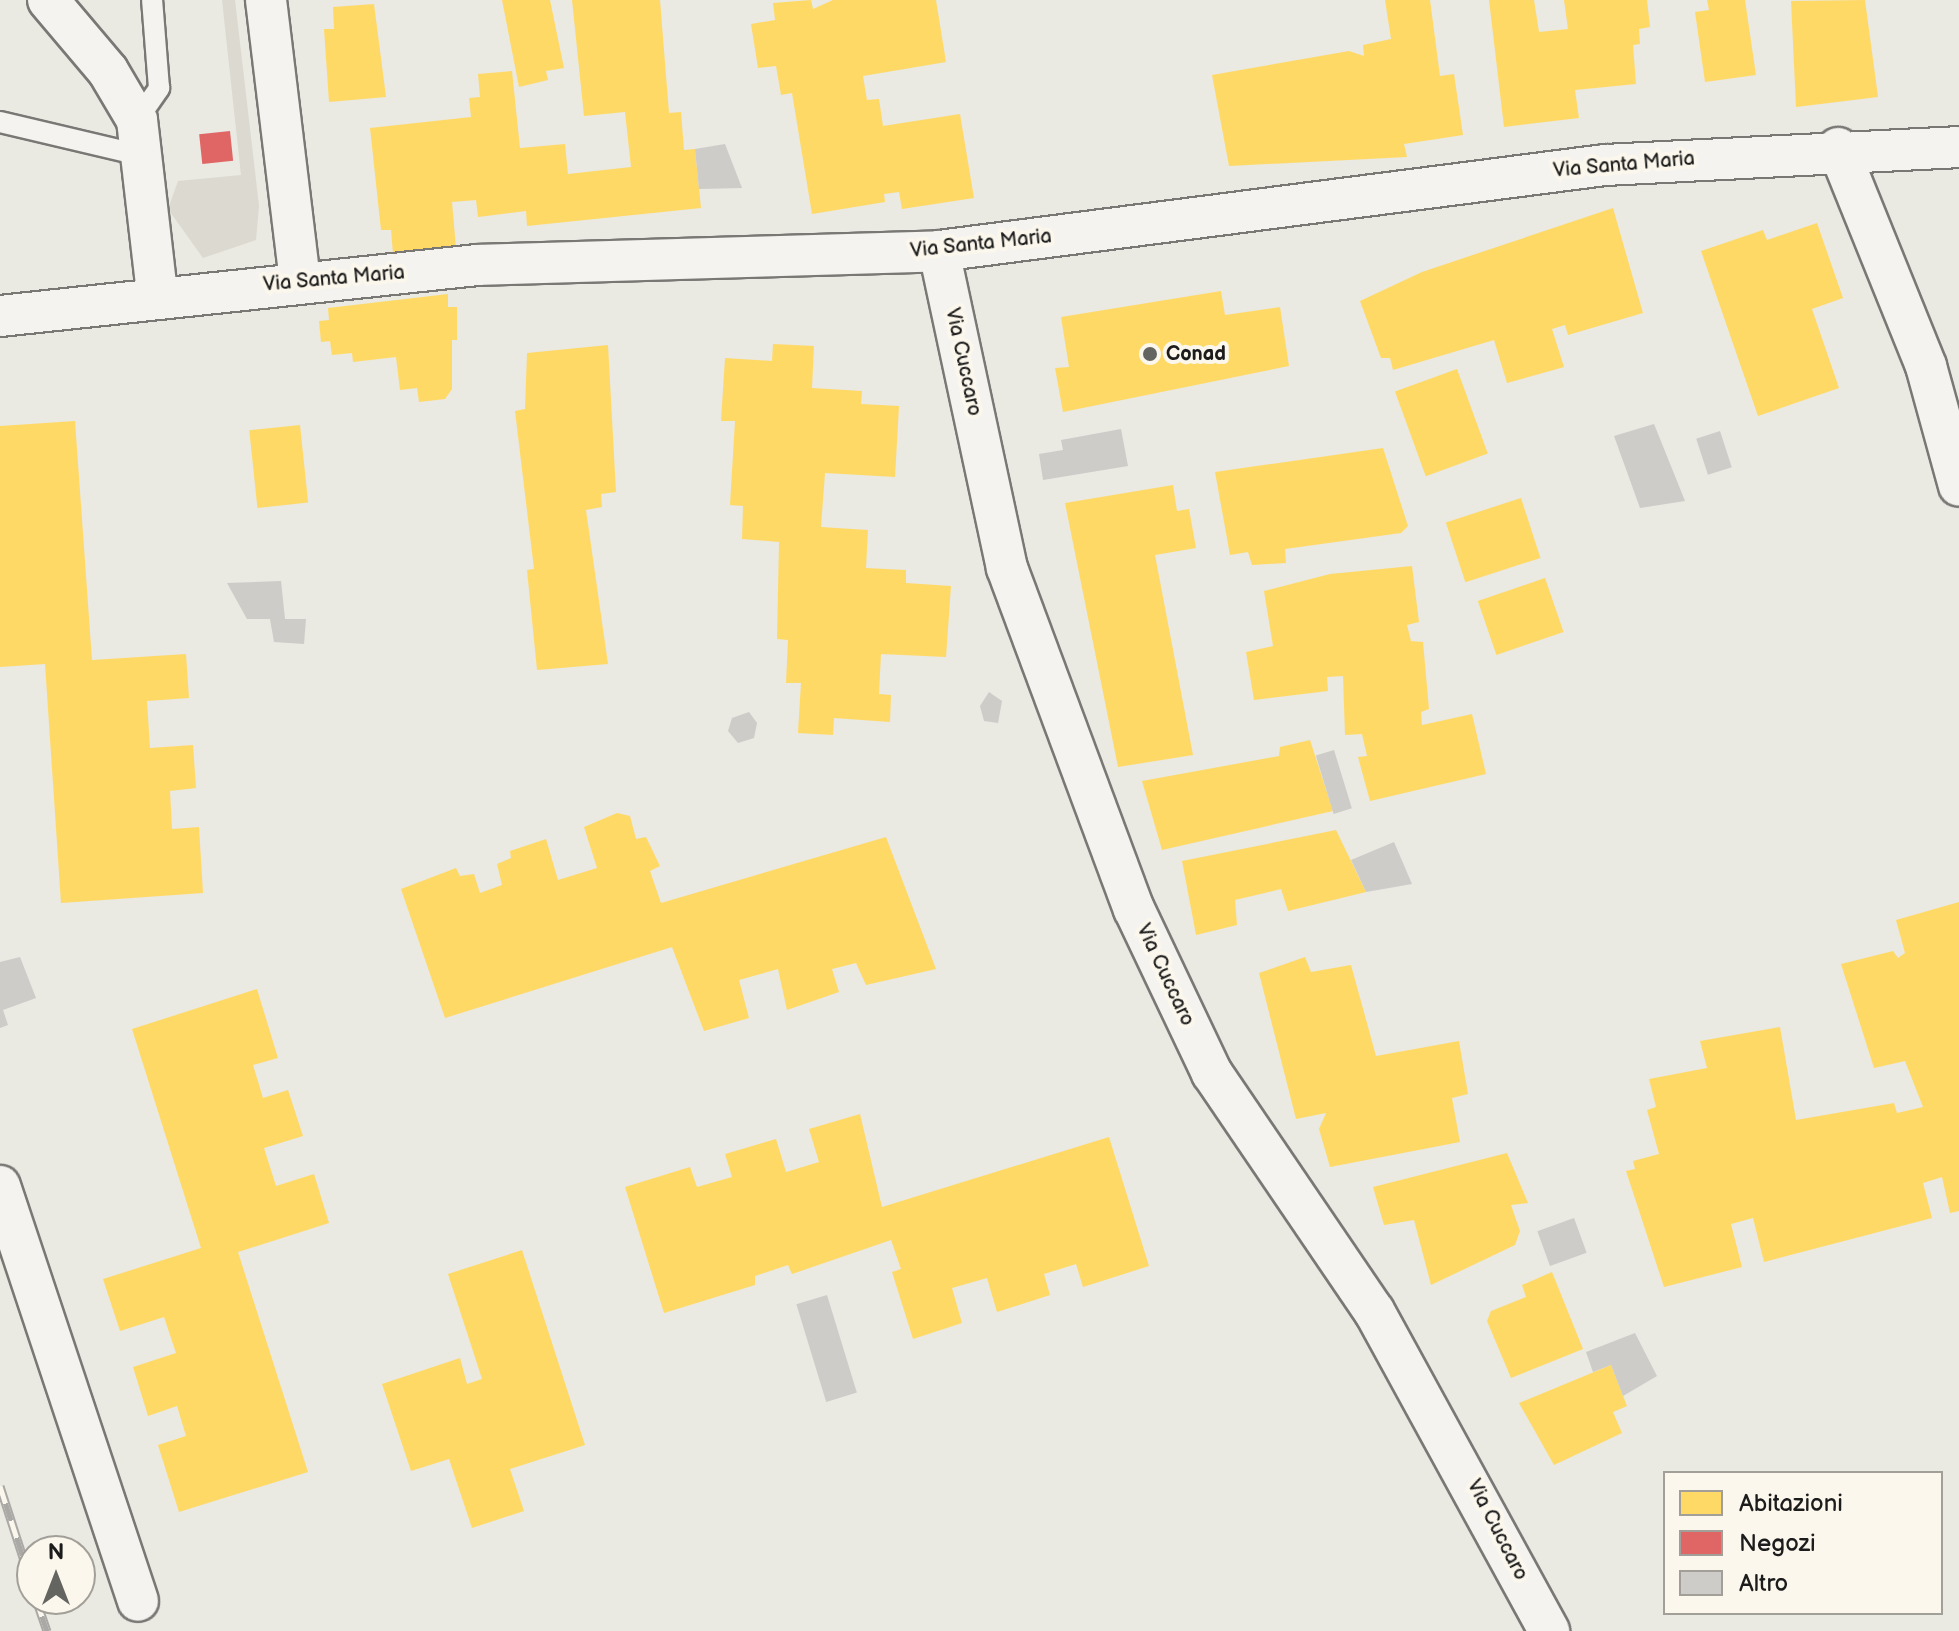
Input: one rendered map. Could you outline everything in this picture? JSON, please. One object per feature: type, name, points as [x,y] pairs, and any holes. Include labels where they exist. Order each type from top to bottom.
[{"type":"street","points":[[48,0],[108,71],[140,138],[157,294]]},
{"type":"street","points":[[266,0],[300,283]]},
{"type":"street","name":"Via Santa Maria","points":[[0,316],[157,294],[478,265],[939,251],[1605,165],[1838,148],[1959,147]]},
{"type":"street","points":[[1838,148],[1926,366],[1959,486]]},
{"type":"street","name":"Via Cuccaro","points":[[939,251],[1007,568],[1134,909],[1212,1073],[1374,1311],[1549,1631]]},
{"type":"street","points":[[0,1186],[138,1601]]},
{"type":"lane","points":[[0,122],[140,138],[159,88],[152,0]]},
{"type":"shaded area","points":[[222,0],[235,0],[259,206],[256,240],[203,258],[168,209],[178,181],[241,175]]},
{"type":"building: Abitazioni","points":[[502,0],[550,0],[564,68],[546,71],[548,80],[519,87]]},
{"type":"building: Abitazioni","points":[[572,0],[660,0],[669,113],[681,112],[684,150],[695,149],[701,208],[527,226],[526,211],[478,217],[476,200],[452,202],[456,248],[393,254],[391,230],[381,230],[370,128],[471,117],[469,98],[480,97],[478,74],[512,71],[520,148],[565,144],[568,174],[631,167],[625,112],[584,116]]},
{"type":"building: Abitazioni","points":[[811,0],[813,9],[833,0],[936,0],[946,62],[863,76],[867,100],[879,99],[883,126],[960,114],[974,198],[902,209],[899,192],[884,194],[885,202],[812,214],[792,93],[781,95],[776,66],[758,68],[751,24],[775,20],[773,3]]},
{"type":"building: Abitazioni","points":[[1385,0],[1430,0],[1440,76],[1454,74],[1463,135],[1404,144],[1407,157],[1229,166],[1212,75],[1349,51],[1364,56],[1363,45],[1391,39]]},
{"type":"building: Abitazioni","points":[[1489,0],[1534,0],[1539,32],[1568,29],[1564,0],[1647,0],[1650,27],[1639,29],[1640,44],[1633,45],[1636,84],[1575,90],[1579,118],[1504,127]]},
{"type":"building: Abitazioni","points":[[1707,0],[1745,0],[1756,75],[1705,82],[1695,12],[1709,10]]},
{"type":"building: Abitazioni","points":[[1865,0],[1878,97],[1796,107],[1791,1]]},
{"type":"building: Abitazioni","points":[[374,4],[386,97],[329,102],[324,29],[334,29],[333,7]]},
{"type":"building: Abitazioni","points":[[1613,208],[1643,313],[1568,335],[1565,325],[1552,329],[1564,367],[1507,383],[1494,340],[1393,370],[1390,358],[1381,358],[1360,301],[1422,272]]},
{"type":"building: Abitazioni","points":[[1817,223],[1843,298],[1812,309],[1839,388],[1758,416],[1701,251],[1763,230],[1767,240]]},
{"type":"building: Abitazioni","points":[[1221,291],[1225,315],[1280,307],[1289,366],[1063,412],[1055,368],[1069,367],[1061,317]]},
{"type":"building: Abitazioni","points":[[448,294],[448,307],[457,307],[457,340],[452,340],[452,389],[445,399],[419,402],[417,388],[400,390],[396,357],[353,362],[352,353],[332,355],[330,341],[321,342],[319,321],[329,320],[328,308]]},
{"type":"building: Abitazioni","points":[[773,344],[814,346],[812,388],[862,391],[861,404],[899,406],[895,477],[825,473],[821,527],[868,530],[866,568],[906,570],[906,583],[951,586],[946,657],[881,654],[879,694],[891,695],[890,722],[834,718],[833,735],[798,733],[801,683],[786,683],[788,640],[777,639],[779,542],[742,539],[743,506],[730,505],[735,421],[721,421],[725,358],[772,361]]},
{"type":"building: Abitazioni","points":[[608,345],[616,492],[601,494],[602,507],[586,510],[608,664],[537,670],[527,570],[534,569],[515,411],[525,409],[527,353]]},
{"type":"building: Abitazioni","points":[[1457,369],[1488,454],[1426,476],[1395,392]]},
{"type":"building: Abitazioni","points":[[75,421],[92,660],[186,654],[189,698],[147,701],[150,748],[193,745],[196,788],[170,791],[172,829],[199,827],[203,893],[61,903],[45,664],[0,667],[0,426]]},
{"type":"building: Abitazioni","points":[[300,425],[308,503],[257,508],[249,430]]},
{"type":"building: Abitazioni","points":[[1383,448],[1408,526],[1401,533],[1285,549],[1286,563],[1252,565],[1248,552],[1230,555],[1215,472]]},
{"type":"building: Abitazioni","points":[[1173,485],[1177,511],[1189,509],[1196,548],[1155,555],[1193,755],[1118,767],[1065,503]]},
{"type":"building: Abitazioni","points":[[1521,498],[1540,558],[1465,582],[1446,522]]},
{"type":"building: Abitazioni","points":[[1412,566],[1419,622],[1407,625],[1411,641],[1423,642],[1429,709],[1421,712],[1422,725],[1472,714],[1486,774],[1370,801],[1358,757],[1367,756],[1362,734],[1345,735],[1343,676],[1327,677],[1328,691],[1254,700],[1246,652],[1273,646],[1264,591],[1330,574]]},
{"type":"building: Abitazioni","points":[[1545,578],[1564,632],[1496,655],[1478,601]]},
{"type":"building: Abitazioni","points":[[1310,740],[1333,811],[1162,850],[1142,781],[1279,756],[1280,747]]},
{"type":"building: Abitazioni","points":[[617,813],[630,816],[636,839],[646,837],[660,866],[650,871],[661,903],[886,837],[936,969],[866,985],[856,963],[832,969],[839,992],[787,1010],[778,969],[739,980],[749,1018],[704,1031],[672,947],[445,1018],[401,889],[456,868],[460,876],[474,874],[480,893],[502,885],[497,864],[511,858],[510,851],[546,839],[558,880],[597,868],[584,827]]},
{"type":"building: Abitazioni","points":[[1336,830],[1366,892],[1288,911],[1281,889],[1235,900],[1237,925],[1196,935],[1182,861]]},
{"type":"building: Abitazioni","points":[[1959,902],[1959,1211],[1950,1213],[1942,1177],[1923,1183],[1932,1218],[1764,1262],[1753,1218],[1731,1224],[1742,1267],[1664,1287],[1626,1171],[1635,1169],[1633,1161],[1659,1154],[1647,1110],[1656,1107],[1649,1079],[1707,1068],[1700,1041],[1780,1027],[1796,1120],[1894,1103],[1897,1113],[1923,1107],[1905,1061],[1874,1068],[1841,964],[1893,951],[1898,958],[1905,953],[1896,920]]},
{"type":"building: Abitazioni","points":[[1305,957],[1311,972],[1351,965],[1376,1056],[1459,1041],[1468,1094],[1452,1098],[1460,1142],[1330,1167],[1319,1129],[1326,1113],[1296,1119],[1259,973]]},
{"type":"building: Abitazioni","points":[[257,989],[278,1058],[253,1065],[263,1098],[288,1090],[303,1136],[264,1148],[276,1186],[314,1174],[329,1223],[238,1252],[308,1472],[179,1512],[158,1445],[186,1436],[177,1406],[148,1416],[133,1367],[176,1353],[164,1317],[120,1331],[103,1279],[201,1248],[132,1029]]},
{"type":"building: Abitazioni","points":[[860,1114],[882,1207],[1109,1137],[1149,1266],[1083,1287],[1076,1264],[1044,1274],[1050,1295],[997,1312],[987,1278],[952,1288],[962,1323],[913,1339],[892,1272],[901,1269],[891,1240],[792,1274],[788,1265],[755,1276],[755,1285],[664,1313],[625,1187],[690,1167],[697,1187],[732,1177],[725,1154],[776,1139],[786,1172],[819,1162],[809,1129]]},
{"type":"building: Abitazioni","points":[[1507,1153],[1528,1203],[1511,1205],[1520,1231],[1515,1245],[1431,1285],[1414,1220],[1384,1225],[1373,1187]]},
{"type":"building: Abitazioni","points":[[522,1250],[585,1445],[510,1469],[524,1511],[472,1528],[449,1459],[411,1471],[382,1384],[460,1358],[467,1384],[482,1379],[448,1274]]},
{"type":"building: Abitazioni","points":[[1552,1272],[1583,1349],[1511,1378],[1487,1321],[1491,1311],[1526,1297],[1522,1285]]},
{"type":"building: Abitazioni","points":[[1611,1365],[1627,1406],[1613,1412],[1622,1433],[1554,1465],[1519,1403]]},
{"type":"building: Negozi","points":[[230,131],[233,161],[202,164],[199,134]]},
{"type":"building: Altro","points":[[725,144],[742,188],[699,189],[695,149]]},
{"type":"building: Altro","points":[[1654,424],[1685,501],[1640,508],[1614,436]]},
{"type":"building: Altro","points":[[1121,429],[1128,466],[1043,480],[1039,454],[1063,450],[1061,440]]},
{"type":"building: Altro","points":[[1720,431],[1732,467],[1708,475],[1696,439]]},
{"type":"building: Altro","points":[[281,581],[285,619],[306,619],[304,644],[274,642],[270,619],[247,619],[227,583]]},
{"type":"building: Altro","points":[[989,692],[1002,701],[998,723],[984,721],[980,706]]},
{"type":"building: Altro","points":[[749,712],[757,723],[754,738],[738,743],[728,731],[732,718]]},
{"type":"building: Altro","points":[[1334,750],[1352,808],[1334,814],[1316,756]]},
{"type":"building: Altro","points":[[1394,842],[1412,884],[1366,892],[1351,860]]},
{"type":"building: Altro","points":[[20,957],[36,998],[3,1010],[8,1025],[0,1028],[0,962]]},
{"type":"building: Altro","points":[[1574,1218],[1587,1253],[1550,1266],[1537,1231]]},
{"type":"building: Altro","points":[[827,1295],[857,1393],[826,1402],[796,1304]]},
{"type":"building: Altro","points":[[1635,1333],[1657,1376],[1623,1396],[1611,1365],[1593,1372],[1586,1352]]},
{"type":"railway","points":[[0,1486],[16,1536]]},
{"type":"railway","points":[[42,1615],[47,1631]]},
{"type":"place","name":"Conad","points":[[1150,354]]}]
